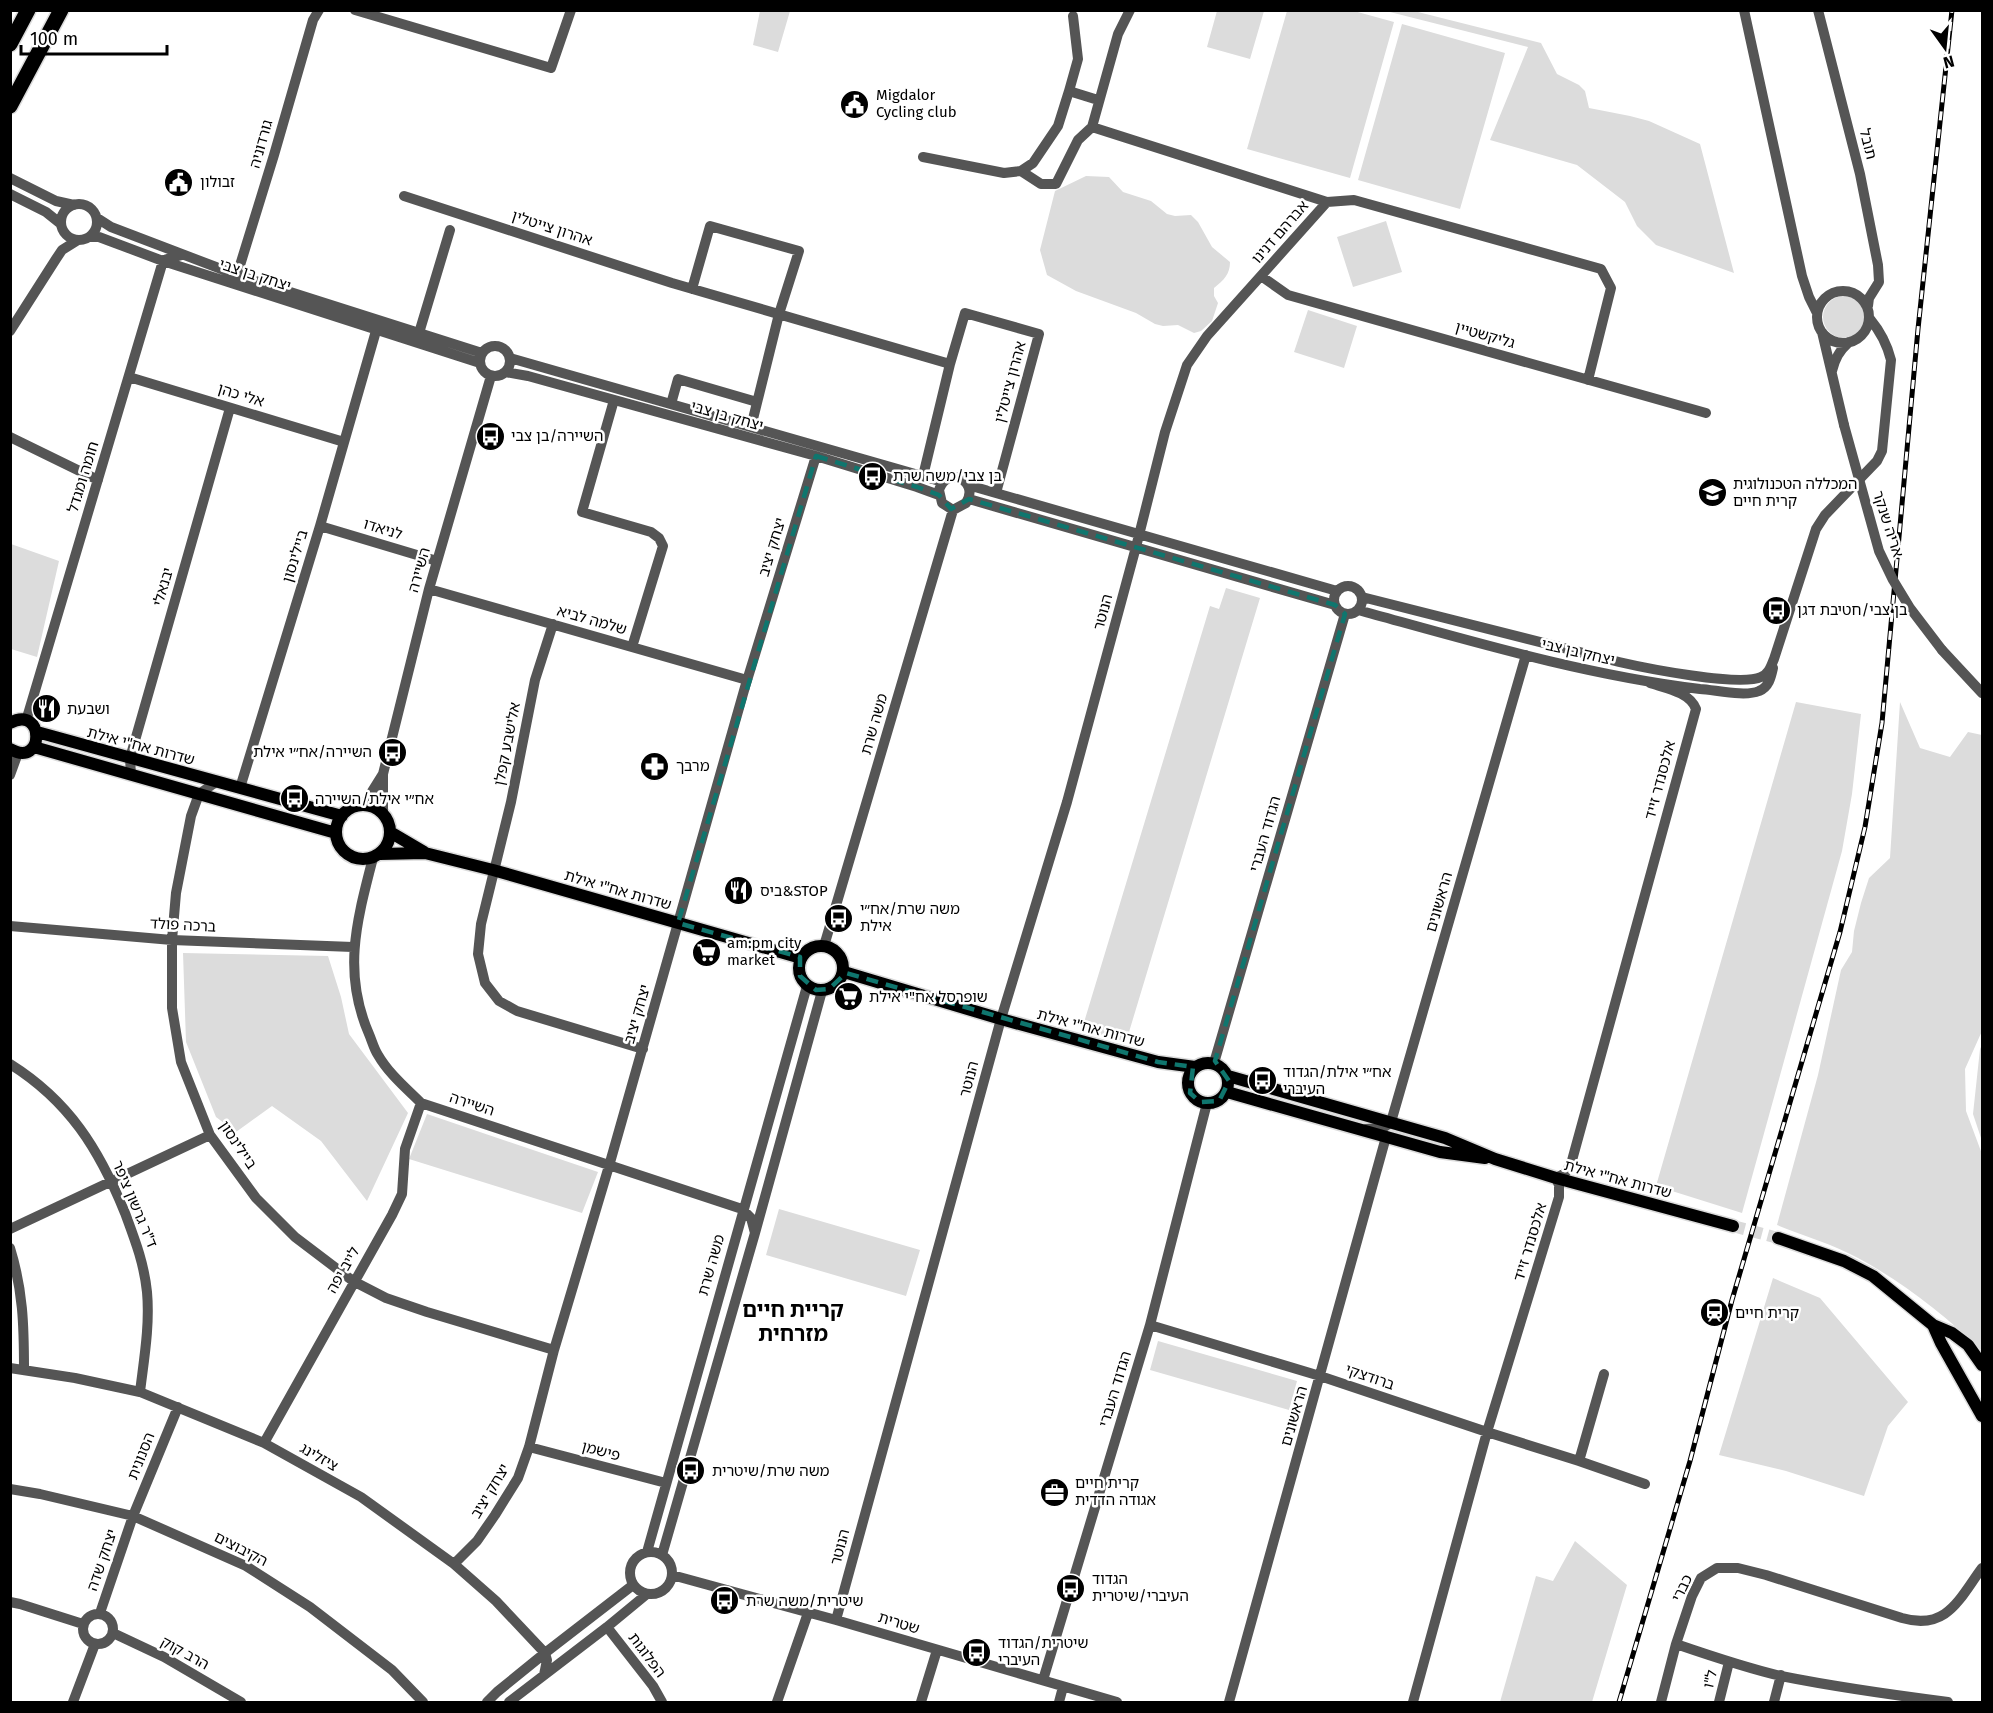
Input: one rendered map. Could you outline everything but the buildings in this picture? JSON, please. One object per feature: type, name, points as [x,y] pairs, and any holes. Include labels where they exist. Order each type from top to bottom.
[{"type":"highway","points":[[10,44],[28,10]]},
{"type":"highway","points":[[10,106],[61,10]]},
{"type":"main road","points":[[11,723],[26,721],[35,727],[37,732],[34,747],[26,752],[14,751]]},
{"type":"main road","name":"שדרות אח\"י אילת","points":[[37,732],[342,816]]},
{"type":"main road","name":"שדרות אח\"י אילת","points":[[34,747],[336,833]]},
{"type":"main road","points":[[363,806],[372,807],[383,814],[389,824],[389,840],[376,856],[356,858],[348,855],[338,842],[336,833],[342,816],[355,807],[363,806]]},
{"type":"main road","name":"שדרות אח\"י אילת","points":[[390,832],[425,853],[493,870],[801,958]]},
{"type":"main road","name":"שדרות אח\"י אילת","points":[[376,856],[425,853]]},
{"type":"main road","points":[[824,946],[839,955],[844,972],[836,985],[822,991],[807,986],[800,976],[799,964],[801,958],[813,947],[824,946]]},
{"type":"main road","name":"שדרות אח\"י אילת","points":[[844,972],[1001,1019],[1158,1062],[1195,1067]]},
{"type":"main road","name":"שדרות אח\"י אילת","points":[[1158,1062],[1188,1079]]},
{"type":"main road","points":[[1214,1063],[1220,1066],[1228,1076],[1227,1092],[1219,1101],[1200,1102],[1190,1093],[1188,1079],[1195,1067],[1214,1063]]},
{"type":"main road","name":"שדרות אח\"י אילת","points":[[1228,1076],[1445,1138],[1495,1158],[1556,1178],[1733,1226]]},
{"type":"main road","name":"שדרות אח\"י אילת","points":[[1227,1092],[1440,1152],[1495,1158]]},
{"type":"main road","points":[[1778,1238],[1844,1261],[1873,1276],[1933,1325],[1952,1333],[1968,1345],[1983,1365]]},
{"type":"main road","points":[[1933,1325],[1983,1416]]},
{"type":"street","name":"גורדוניה","points":[[237,275],[313,20],[319,10]]},
{"type":"street","points":[[355,10],[552,68],[571,10]]},
{"type":"street","points":[[1021,171],[1041,184],[1056,183],[1078,140],[1092,127],[1118,34],[1130,10]]},
{"type":"street","points":[[1744,10],[1804,286],[1817,313]]},
{"type":"street","name":"תובל","points":[[1818,10],[1860,174],[1879,271],[1877,286],[1869,298],[1868,306]]},
{"type":"street","points":[[923,157],[1004,173],[1021,171],[1033,163],[1058,126],[1078,59],[1073,16]]},
{"type":"street","points":[[1069,91],[1098,100]]},
{"type":"street","name":"אברהם דנינו","points":[[1092,127],[1327,202],[1207,336],[1187,366],[1165,432],[1136,548]]},
{"type":"street","name":"יצחק בן צבי","points":[[10,178],[56,201],[86,205],[91,208],[97,218],[111,227],[182,255],[418,333],[481,358]]},
{"type":"street","points":[[10,194],[46,212],[61,224],[69,238],[78,240]]},
{"type":"street","name":"אהרון צייטלין","points":[[404,196],[692,289],[950,364]]},
{"type":"street","points":[[1327,202],[1354,200],[1601,268],[1611,288],[1588,380]]},
{"type":"street","points":[[61,224],[65,211],[74,205]]},
{"type":"street","points":[[90,237],[96,230],[97,218]]},
{"type":"street","points":[[692,289],[710,226],[799,251],[779,314],[751,427]]},
{"type":"street","points":[[418,333],[450,230]]},
{"type":"street","name":"יצחק בן צבי","points":[[78,240],[90,237],[105,239],[163,261],[376,331],[481,358]]},
{"type":"street","points":[[10,331],[62,250],[78,240]]},
{"type":"street","points":[[163,261],[182,255]]},
{"type":"street","name":"חומה ומגדל","points":[[26,721],[163,261]]},
{"type":"street","points":[[237,275],[243,287]]},
{"type":"street","name":"גליקשטיין","points":[[1261,276],[1288,295],[1706,413]]},
{"type":"street","points":[[1804,286],[1816,295],[1826,297]]},
{"type":"street","points":[[1848,342],[1833,341],[1821,332],[1817,319],[1820,304],[1826,297],[1839,291],[1868,291],[1877,286]]},
{"type":"street","points":[[1853,292],[1868,306],[1868,326],[1860,337]]},
{"type":"street","name":"אהרון צייטלין","points":[[922,476],[965,313],[1038,334],[996,493]]},
{"type":"street","name":"יצחק בן צבי","points":[[1358,610],[1526,655],[1650,683],[1721,691],[1756,692],[1768,684],[1816,529],[1825,515],[1877,461],[1882,451],[1892,368],[1887,345],[1879,330],[1869,319]]},
{"type":"street","name":"ביילינסון","points":[[240,788],[320,526],[376,331]]},
{"type":"street","name":"אריה שנקר","points":[[1821,332],[1878,551],[1910,608],[1942,650],[1983,693]]},
{"type":"street","points":[[1832,371],[1841,348],[1848,342],[1860,337],[1873,336],[1887,345]]},
{"type":"street","points":[[491,347],[501,347],[510,358],[510,366],[505,372],[491,376],[483,371],[481,358],[491,347]]},
{"type":"street","name":"יצחק בן צבי","points":[[510,358],[943,482]]},
{"type":"street","name":"יצחק בן צבי","points":[[505,372],[528,376],[816,456],[939,495]]},
{"type":"street","name":"השיירה","points":[[383,814],[383,774],[429,589],[491,376]]},
{"type":"street","name":"אלי כהן","points":[[129,377],[344,442]]},
{"type":"street","points":[[671,404],[678,379],[757,402]]},
{"type":"street","points":[[614,400],[582,512],[651,532],[659,538],[663,546],[632,647]]},
{"type":"street","name":"יבנאלי","points":[[131,775],[130,758],[230,408]]},
{"type":"street","points":[[10,436],[98,480]]},
{"type":"street","name":"יצחק יציב","points":[[454,1564],[477,1541],[495,1515],[518,1478],[529,1447],[554,1350],[643,1049],[747,680],[816,456]]},
{"type":"street","points":[[968,485],[969,499],[963,506],[953,510],[942,502],[939,495],[943,482],[947,479],[961,478],[968,485],[1337,591],[1349,586],[1357,589],[1362,597],[1358,610],[1345,614],[1337,609],[1334,598],[1337,591]]},
{"type":"street","points":[[969,499],[1335,605]]},
{"type":"street","name":"משה שרת","points":[[824,946],[953,510]]},
{"type":"street","name":"לניאדו","points":[[320,526],[437,561]]},
{"type":"street","name":"הנוטר","points":[[836,1620],[1001,1019],[1067,802],[1136,548]]},
{"type":"street","name":"שלמה לביא","points":[[429,589],[747,680]]},
{"type":"street","name":"יצחק בן צבי","points":[[1362,597],[1619,662],[1727,680],[1760,678],[1767,673],[1774,659]]},
{"type":"street","name":"הגדוד העברי","points":[[1214,1063],[1345,614]]},
{"type":"street","name":"אלישבע קפלן","points":[[553,624],[535,680],[512,802],[481,924],[478,954],[485,983],[499,1001],[517,1011],[643,1049]]},
{"type":"street","name":"הראשונים","points":[[1391,1122],[1526,655]]},
{"type":"street","name":"אלכסנדר זייד","points":[[1413,1702],[1487,1432],[1559,1197],[1559,1185],[1556,1178],[1565,1173],[1571,1164],[1695,709],[1691,700],[1650,683]]},
{"type":"street","points":[[10,775],[14,751]]},
{"type":"street","name":"השיירה","points":[[363,806],[383,774]]},
{"type":"street","points":[[199,794],[216,782]]},
{"type":"street","name":"ביילינסון","points":[[199,794],[191,816],[176,893],[172,940],[172,1008],[181,1062],[210,1135],[256,1198],[295,1237],[353,1281],[386,1298],[554,1350]]},
{"type":"street","name":"השיירה","points":[[376,856],[360,908],[353,947],[355,982],[359,1011],[377,1054],[395,1078],[421,1103],[742,1209]]},
{"type":"street","name":"ברכה פולד","points":[[10,926],[172,940],[353,947]]},
{"type":"street","name":"משה שרת","points":[[647,1552],[742,1209],[807,986]]},
{"type":"street","points":[[662,1555],[822,991]]},
{"type":"street","name":"ד\"ר גרשון ציפר","points":[[10,1064],[29,1076],[57,1100],[89,1140],[112,1181],[141,1252],[147,1292],[148,1328],[140,1392]]},
{"type":"street","name":"לייב יפה","points":[[264,1443],[402,1194],[405,1149],[421,1103]]},
{"type":"street","name":"הגדוד העברי","points":[[1043,1680],[1150,1325],[1207,1103]]},
{"type":"street","points":[[1357,1129],[1376,1129],[1388,1126],[1391,1122]]},
{"type":"street","points":[[10,1229],[210,1135]]},
{"type":"street","name":"הראשונים","points":[[1229,1702],[1386,1137]]},
{"type":"street","points":[[742,1209],[751,1218],[755,1233]]},
{"type":"street","points":[[10,1248],[19,1277],[23,1310],[24,1370]]},
{"type":"street","name":"ברודצקי","points":[[1150,1325],[1320,1376],[1645,1484]]},
{"type":"street","name":"ציזלינג","points":[[10,1368],[75,1378],[140,1392],[264,1443],[361,1497],[454,1564],[496,1600],[545,1653]]},
{"type":"street","points":[[1579,1461],[1604,1374]]},
{"type":"street","name":"הסנונית","points":[[133,1516],[178,1407]]},
{"type":"street","name":"פישמן","points":[[529,1447],[666,1483]]},
{"type":"street","name":"הקיבוצים","points":[[10,1489],[133,1516],[246,1566],[310,1607],[392,1670],[423,1702]]},
{"type":"street","name":"יצחק שדה","points":[[100,1613],[133,1516]]},
{"type":"street","points":[[647,1552],[662,1555],[670,1564],[672,1575],[670,1581],[663,1590],[653,1594],[639,1591],[630,1579],[631,1565],[640,1555],[647,1552]]},
{"type":"street","name":"כברי","points":[[1661,1702],[1676,1644],[1692,1596],[1701,1578],[1717,1568],[1738,1568],[1766,1575],[1902,1618],[1922,1622],[1935,1620],[1946,1614],[1983,1568]]},
{"type":"street","name":"שטרית","points":[[672,1575],[1117,1702]]},
{"type":"street","points":[[487,1702],[545,1653],[633,1585]]},
{"type":"street","points":[[509,1702],[647,1594]]},
{"type":"street","points":[[10,1602],[83,1624]]},
{"type":"street","points":[[100,1613],[111,1620],[113,1633],[108,1641],[95,1644],[90,1642],[84,1634],[83,1624],[88,1617],[100,1613]]},
{"type":"street","points":[[777,1702],[808,1613]]},
{"type":"street","name":"הפלוגות","points":[[607,1627],[653,1686],[662,1702]]},
{"type":"street","name":"הרב קוק","points":[[113,1633],[164,1657],[241,1702]]},
{"type":"street","points":[[73,1702],[95,1644]]},
{"type":"street","points":[[1676,1644],[1729,1662],[1869,1697],[1948,1702]]},
{"type":"street","points":[[921,1702],[937,1650]]},
{"type":"street","points":[[544,1675],[547,1660],[545,1653]]},
{"type":"street","name":"ל\"ו","points":[[1719,1702],[1729,1662]]},
{"type":"street","points":[[1774,1702],[1780,1676]]},
{"type":"street","points":[[1059,1702],[1063,1687]]},
{"type":"highlighted area","points":[[816,456],[939,495],[951,509],[969,499],[1335,605],[1345,614],[1215,1061],[1229,1081],[1219,1101],[1200,1102],[1190,1093],[1193,1067],[1158,1062],[846,973],[829,989],[816,990],[800,976],[800,957],[678,923]]},
{"type":"shaded area","points":[[760,11],[790,11],[778,52],[753,45]]},
{"type":"shaded area","points":[[1217,11],[1264,11],[1250,59],[1207,47]]},
{"type":"shaded area","points":[[1287,11],[1354,11],[1394,22],[1350,178],[1247,149]]},
{"type":"shaded area","points":[[1386,11],[1414,11],[1541,43],[1557,74],[1579,85],[1585,91],[1589,108],[1649,121],[1700,144],[1734,273],[1656,245],[1637,226],[1625,202],[1577,165],[1490,140],[1528,47]]},
{"type":"shaded area","points":[[1402,24],[1505,53],[1460,209],[1358,180]]},
{"type":"shaded area","points":[[1086,176],[1109,177],[1123,192],[1151,201],[1167,214],[1191,215],[1198,222],[1212,247],[1230,262],[1226,276],[1214,288],[1214,296],[1218,303],[1212,321],[1201,331],[1194,333],[1178,325],[1155,324],[1136,313],[1076,291],[1047,275],[1040,250],[1055,191]]},
{"type":"shaded area","points":[[1386,221],[1402,272],[1353,287],[1337,237]]},
{"type":"shaded area","points":[[1844,296],[1859,302],[1865,317],[1859,332],[1844,338],[1829,332],[1823,317],[1829,302]]},
{"type":"shaded area","points":[[1308,310],[1357,326],[1344,368],[1294,352]]},
{"type":"shaded area","points":[[11,544],[59,561],[37,657],[11,649]]},
{"type":"shaded area","points":[[1226,588],[1260,598],[1126,1042],[1082,1029],[1210,606],[1219,609]]},
{"type":"shaded area","points":[[1796,702],[1861,714],[1852,794],[1842,851],[1742,1213],[1656,1186]]},
{"type":"shaded area","points":[[1900,702],[1920,748],[1950,757],[1968,732],[1982,735],[1982,1031],[1965,1069],[1966,1111],[1982,1154],[1982,1351],[1923,1300],[1892,1278],[1839,1248],[1777,1225],[1818,1075],[1841,970],[1852,952],[1854,931],[1861,903],[1869,878],[1890,858]]},
{"type":"shaded area","points":[[183,953],[328,956],[341,997],[349,1034],[408,1113],[367,1201],[321,1141],[272,1106],[236,1132],[216,1117],[186,1042]]},
{"type":"shaded area","points":[[1982,1045],[1982,1141],[1973,1114]]},
{"type":"shaded area","points":[[427,1114],[598,1172],[582,1213],[409,1159]]},
{"type":"shaded area","points":[[779,1209],[920,1250],[906,1296],[766,1255]]},
{"type":"shaded area","points":[[1773,1278],[1820,1298],[1908,1402],[1888,1426],[1864,1496],[1786,1471],[1719,1455]]},
{"type":"shaded area","points":[[1158,1341],[1297,1381],[1289,1410],[1150,1370]]},
{"type":"shaded area","points":[[1575,1541],[1627,1585],[1592,1702],[1500,1702],[1536,1576],[1553,1581]]},
{"type":"tunnel","points":[[1733,1226],[1778,1238]]},
{"type":"railway","points":[[1619,1702],[1690,1461],[1732,1300],[1840,932],[1865,827],[1882,723],[1918,329],[1952,10]]},
{"type":"place","name":"Migdalor Cycling club","points":[[855,104]]},
{"type":"place","name":"זבולון","points":[[179,182]]},
{"type":"place","name":"השיירה/בן צבי","points":[[490,436]]},
{"type":"place","name":"בן צבי/משה שרת","points":[[872,476]]},
{"type":"place","name":"המכללה הטכנולוגית קרית חיים","points":[[1712,493]]},
{"type":"place","name":"בן צבי/חטיבת דגן","points":[[1776,610]]},
{"type":"place","name":"ושבעת","points":[[46,709]]},
{"type":"place","name":"השיירה/אח״י אילת","points":[[393,752]]},
{"type":"place","name":"מרבך","points":[[655,766]]},
{"type":"place","name":"אח״י אילת/השיירה","points":[[294,799]]},
{"type":"place","name":"ביס&STOP","points":[[739,891]]},
{"type":"place","name":"משה שרת/אח״י אילת","points":[[839,918]]},
{"type":"place","name":"am:pm city market","points":[[706,952]]},
{"type":"place","name":"שופרסל אח\"י אילת","points":[[848,997]]},
{"type":"place","name":"אח״י אילת/הגדוד העיברי","points":[[1262,1081]]},
{"type":"place","name":"קרית חיים","points":[[1714,1313]]},
{"type":"place","name":"משה שרת/שיטרית","points":[[691,1471]]},
{"type":"place","name":"קרית חיים אגודה הדדית","points":[[1054,1492]]},
{"type":"place","name":"הגדוד העיברי/שיטרית","points":[[1071,1588]]},
{"type":"place","name":"שיטרית/משה שרת","points":[[725,1601]]},
{"type":"place","name":"שיטרית/הגדוד העיברי","points":[[977,1652]]},
{"type":"district","name":"קריית חיים מזרחית","points":[[793,1322]]}]
